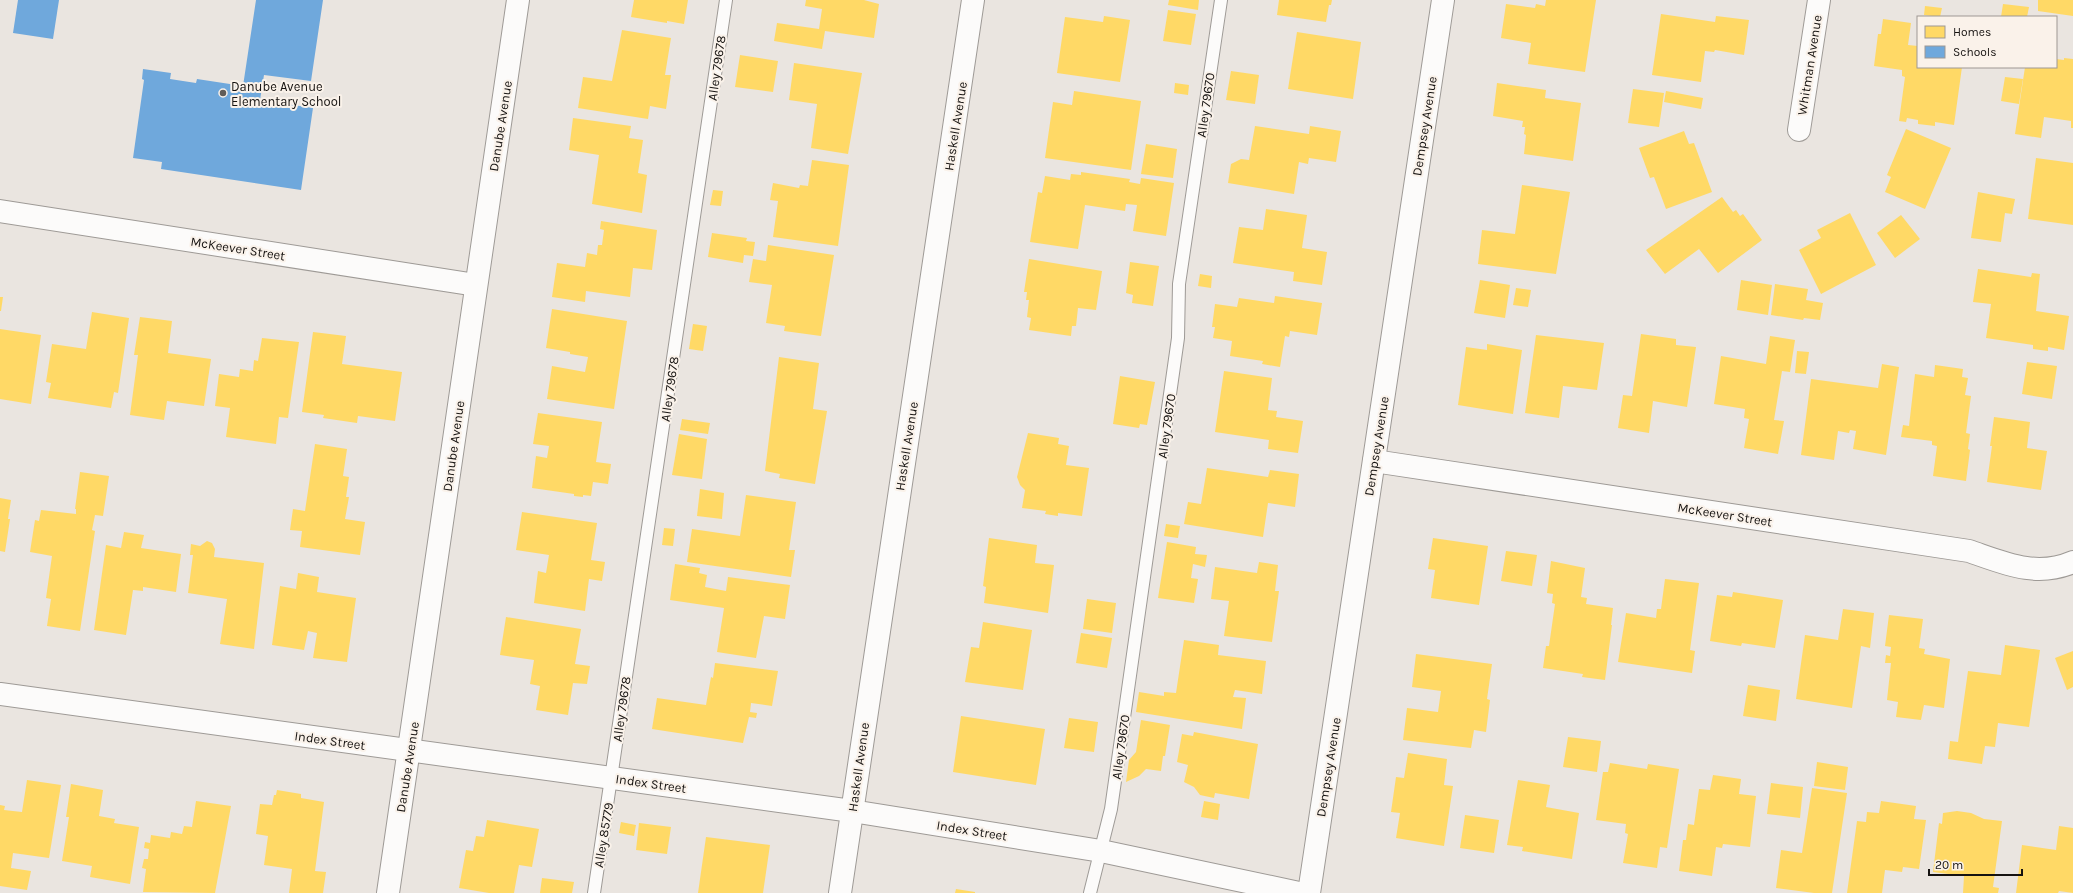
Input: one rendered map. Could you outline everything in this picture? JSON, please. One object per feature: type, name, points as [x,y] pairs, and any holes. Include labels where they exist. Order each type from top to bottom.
[{"type":"street","name":"Danube Avenue","points":[[388,893],[410,752],[518,0]]},
{"type":"street","name":"Haskell Avenue","points":[[840,893],[974,0]]},
{"type":"street","name":"Dempsey Avenue","points":[[1309,893],[1444,0]]},
{"type":"street","name":"Whitman Avenue","points":[[1798,130],[1819,0]]},
{"type":"street","name":"McKeever Street","points":[[0,211],[476,285]]},
{"type":"street","name":"McKeever Street","points":[[1374,462],[1969,551],[2007,564],[2040,570],[2063,566],[2073,562]]},
{"type":"street","name":"Index Street","points":[[0,694],[410,752],[611,777],[852,811],[1101,851],[1299,893]]},
{"type":"lane","name":"Alley 79678","points":[[611,777],[726,0]]},
{"type":"lane","name":"Alley 79670","points":[[1090,893],[1111,809],[1173,378],[1178,338],[1179,284],[1221,0]]},
{"type":"lane","name":"Alley 85779","points":[[594,893],[611,777]]},
{"type":"building: Homes","points":[[634,0],[688,0],[684,24],[667,21],[667,23],[631,17]]},
{"type":"building: Homes","points":[[806,0],[864,0],[879,4],[874,38],[825,31],[822,49],[774,41],[777,23],[819,29],[822,9],[805,6]]},
{"type":"building: Homes","points":[[1169,0],[1199,0],[1198,10],[1168,5]]},
{"type":"building: Homes","points":[[1279,0],[1332,0],[1331,5],[1329,5],[1326,22],[1277,15]]},
{"type":"building: Homes","points":[[1546,0],[1596,0],[1585,72],[1528,64],[1531,43],[1501,38],[1506,4],[1535,8],[1536,4],[1545,6]]},
{"type":"building: Homes","points":[[2038,0],[2073,0],[2073,16],[2038,11]]},
{"type":"building: Homes","points":[[2003,4],[2029,7],[2027,16],[2001,16]]},
{"type":"building: Homes","points":[[1925,6],[1942,8],[1940,16],[1924,15]]},
{"type":"building: Homes","points":[[1168,10],[1196,14],[1191,45],[1163,41]]},
{"type":"building: Homes","points":[[1661,14],[1715,22],[1716,16],[1749,20],[1744,55],[1715,50],[1714,52],[1705,51],[1701,82],[1652,75]]},
{"type":"building: Homes","points":[[1104,16],[1130,20],[1120,82],[1057,73],[1065,17],[1103,22]]},
{"type":"building: Homes","points":[[1883,19],[1911,23],[1908,45],[1917,46],[1917,68],[1962,68],[1954,125],[1935,122],[1935,126],[1918,124],[1918,120],[1907,118],[1906,122],[1899,121],[1905,77],[1902,76],[1902,70],[1874,66],[1878,34],[1881,34]]},
{"type":"building: Homes","points":[[622,30],[671,38],[665,75],[671,75],[666,109],[650,106],[648,119],[578,108],[583,77],[612,81]]},
{"type":"building: Homes","points":[[1297,32],[1361,42],[1353,99],[1288,89]]},
{"type":"building: Homes","points":[[740,55],[778,61],[773,92],[735,87]]},
{"type":"building: Homes","points":[[2064,58],[2073,59],[2073,128],[2071,128],[2071,121],[2044,117],[2041,138],[2015,134],[2025,68],[2057,68],[2057,59],[2064,60]]},
{"type":"building: Homes","points":[[794,63],[862,73],[848,154],[811,148],[817,104],[789,100]]},
{"type":"building: Homes","points":[[1231,71],[1259,75],[1255,104],[1226,100]]},
{"type":"building: Homes","points":[[2005,77],[2023,79],[2019,104],[2001,101]]},
{"type":"building: Homes","points":[[1175,83],[1189,85],[1188,95],[1174,93]]},
{"type":"building: Homes","points":[[1497,83],[1546,90],[1545,98],[1581,103],[1573,161],[1524,154],[1526,135],[1524,134],[1525,127],[1522,127],[1523,121],[1493,116]]},
{"type":"building: Homes","points":[[1633,89],[1664,93],[1659,127],[1628,123]]},
{"type":"building: Homes","points":[[1074,91],[1141,101],[1131,170],[1045,158],[1053,102],[1072,105]]},
{"type":"building: Homes","points":[[1666,91],[1703,98],[1701,109],[1664,102]]},
{"type":"building: Homes","points":[[573,118],[631,126],[629,138],[643,140],[638,173],[647,175],[642,213],[592,204],[599,155],[569,150]]},
{"type":"building: Homes","points":[[1255,126],[1309,134],[1310,126],[1341,131],[1336,162],[1309,158],[1308,164],[1299,162],[1294,194],[1228,183],[1231,164],[1241,159],[1249,160]]},
{"type":"building: Homes","points":[[1906,129],[1951,148],[1925,209],[1885,192],[1891,177],[1887,175]]},
{"type":"building: Homes","points":[[1684,131],[1689,144],[1694,143],[1712,192],[1666,209],[1654,177],[1650,178],[1639,148]]},
{"type":"building: Homes","points":[[1146,144],[1177,149],[1173,178],[1141,174]]},
{"type":"building: Homes","points":[[2036,158],[2073,163],[2073,225],[2028,219]]},
{"type":"building: Homes","points":[[812,160],[849,165],[838,246],[773,237],[778,201],[770,200],[773,183],[799,188],[800,185],[808,186]]},
{"type":"building: Homes","points":[[1081,172],[1130,179],[1129,182],[1140,184],[1141,178],[1174,183],[1166,236],[1133,231],[1137,205],[1126,204],[1125,211],[1085,205],[1078,249],[1030,242],[1038,192],[1042,193],[1045,176],[1070,180],[1071,174],[1081,175]]},
{"type":"building: Homes","points":[[1522,185],[1570,192],[1556,274],[1478,264],[1482,230],[1515,234]]},
{"type":"building: Homes","points":[[713,190],[723,191],[721,206],[710,205]]},
{"type":"building: Homes","points":[[1978,192],[2015,199],[2012,214],[2005,213],[2001,242],[1971,238]]},
{"type":"building: Homes","points":[[1722,197],[1733,212],[1736,210],[1740,216],[1743,214],[1762,240],[1718,273],[1699,249],[1665,274],[1646,250]]},
{"type":"building: Homes","points":[[1266,209],[1307,215],[1302,248],[1327,252],[1322,285],[1293,281],[1294,272],[1233,263],[1239,227],[1263,230]]},
{"type":"building: Homes","points":[[1850,213],[1876,265],[1821,294],[1799,250],[1821,238],[1817,230]]},
{"type":"building: Homes","points":[[1901,215],[1920,239],[1895,258],[1877,233]]},
{"type":"building: Homes","points":[[601,221],[657,230],[652,270],[633,268],[630,297],[586,291],[585,302],[552,297],[557,263],[585,267],[587,253],[597,255],[598,245],[602,245],[604,230],[600,229]]},
{"type":"building: Homes","points":[[712,233],[747,238],[746,241],[755,242],[753,256],[744,255],[743,263],[708,257]]},
{"type":"building: Homes","points":[[768,245],[834,255],[821,336],[784,331],[785,326],[766,323],[772,285],[749,282],[753,259],[766,261]]},
{"type":"building: Homes","points":[[1029,259],[1102,271],[1096,310],[1078,308],[1076,326],[1072,326],[1071,336],[1029,330],[1031,318],[1027,317],[1029,300],[1026,300],[1027,292],[1024,292]]},
{"type":"building: Homes","points":[[1130,262],[1159,266],[1153,306],[1132,303],[1133,295],[1126,293]]},
{"type":"building: Homes","points":[[1978,269],[2031,277],[2032,273],[2040,274],[2036,311],[2069,316],[2064,350],[2048,347],[2048,351],[2033,349],[2033,345],[1986,338],[1991,304],[1973,302]]},
{"type":"building: Homes","points":[[1200,274],[1212,276],[1211,288],[1198,286]]},
{"type":"building: Homes","points":[[1480,280],[1510,285],[1505,318],[1474,313]]},
{"type":"building: Homes","points":[[1741,280],[1772,285],[1768,315],[1737,310]]},
{"type":"building: Homes","points":[[1775,284],[1808,289],[1806,300],[1823,303],[1820,320],[1804,318],[1803,320],[1771,315]]},
{"type":"building: Homes","points":[[1516,288],[1531,290],[1528,307],[1513,305]]},
{"type":"building: Homes","points":[[1275,296],[1322,303],[1317,335],[1290,331],[1289,337],[1285,336],[1280,367],[1262,364],[1263,361],[1230,356],[1232,341],[1213,338],[1215,327],[1212,327],[1215,304],[1237,307],[1239,298],[1274,303]]},
{"type":"building: Homes","points":[[0,297],[3,297],[1,311],[0,311]]},
{"type":"building: Homes","points":[[552,309],[627,321],[614,409],[547,399],[552,366],[585,372],[588,357],[546,348]]},
{"type":"building: Homes","points":[[92,312],[129,318],[118,393],[114,392],[111,408],[48,398],[51,383],[46,382],[52,344],[86,349]]},
{"type":"building: Homes","points":[[140,317],[172,321],[168,353],[211,359],[204,406],[167,401],[164,420],[130,415],[138,355],[134,355]]},
{"type":"building: Homes","points":[[693,324],[707,326],[703,351],[689,349]]},
{"type":"building: Homes","points":[[0,329],[41,335],[31,404],[0,399]]},
{"type":"building: Homes","points":[[313,332],[346,336],[342,364],[402,372],[395,421],[358,416],[357,423],[323,418],[324,415],[302,412]]},
{"type":"building: Homes","points":[[1641,334],[1676,339],[1676,345],[1696,347],[1687,407],[1653,401],[1649,433],[1618,428],[1623,395],[1632,396]]},
{"type":"building: Homes","points":[[1536,335],[1604,343],[1597,390],[1563,386],[1559,418],[1525,413]]},
{"type":"building: Homes","points":[[1770,336],[1795,340],[1790,372],[1782,371],[1774,420],[1784,421],[1778,454],[1744,448],[1749,419],[1744,418],[1745,409],[1714,404],[1721,356],[1766,364]]},
{"type":"building: Homes","points":[[262,338],[299,342],[288,418],[279,417],[276,444],[226,437],[230,408],[215,406],[219,374],[239,377],[240,369],[253,371],[254,360],[258,361]]},
{"type":"building: Homes","points":[[1487,344],[1522,350],[1513,414],[1458,405],[1466,347],[1487,350]]},
{"type":"building: Homes","points":[[1797,351],[1809,352],[1806,374],[1795,373]]},
{"type":"building: Homes","points":[[779,357],[819,363],[813,409],[827,411],[815,484],[779,478],[780,474],[765,471]]},
{"type":"building: Homes","points":[[2027,362],[2057,366],[2052,399],[2022,394]]},
{"type":"building: Homes","points":[[1882,364],[1899,367],[1886,455],[1853,449],[1856,431],[1850,430],[1849,433],[1838,431],[1834,460],[1801,455],[1811,379],[1878,388]]},
{"type":"building: Homes","points":[[1935,365],[1963,369],[1962,377],[1968,378],[1965,395],[1971,396],[1966,433],[1970,434],[1968,449],[1970,450],[1966,481],[1933,476],[1937,446],[1932,445],[1932,441],[1901,437],[1903,425],[1909,426],[1915,374],[1934,377]]},
{"type":"building: Homes","points":[[1224,371],[1272,378],[1268,410],[1277,411],[1276,417],[1303,421],[1298,453],[1268,449],[1269,440],[1215,432]]},
{"type":"building: Homes","points":[[1120,376],[1155,382],[1147,425],[1140,424],[1139,428],[1113,424]]},
{"type":"building: Homes","points":[[538,413],[602,422],[596,462],[611,464],[608,484],[593,482],[591,496],[583,495],[583,497],[574,496],[574,494],[532,488],[536,456],[547,458],[549,446],[533,444]]},
{"type":"building: Homes","points":[[1994,417],[2030,422],[2027,448],[2047,451],[2041,490],[1987,482]]},
{"type":"building: Homes","points":[[682,419],[710,423],[708,434],[680,430]]},
{"type":"building: Homes","points":[[1028,433],[1059,438],[1058,444],[1069,446],[1066,465],[1089,468],[1082,516],[1058,513],[1058,516],[1045,514],[1046,511],[1022,508],[1025,490],[1020,485],[1017,477]]},
{"type":"building: Homes","points":[[679,434],[707,439],[702,479],[672,475]]},
{"type":"building: Homes","points":[[315,444],[347,449],[343,476],[349,477],[346,497],[349,497],[345,519],[365,522],[360,555],[300,547],[302,531],[290,530],[293,509],[305,511]]},
{"type":"building: Homes","points":[[1207,468],[1268,477],[1270,470],[1299,474],[1295,507],[1268,503],[1263,537],[1184,524],[1188,502],[1201,504]]},
{"type":"building: Homes","points":[[80,472],[109,476],[103,516],[95,515],[92,530],[95,531],[80,631],[47,626],[51,599],[46,598],[52,556],[30,552],[35,520],[39,521],[41,510],[76,514],[75,509]]},
{"type":"building: Homes","points":[[700,489],[724,493],[722,519],[697,516]]},
{"type":"building: Homes","points":[[746,495],[796,502],[789,550],[795,550],[791,577],[687,562],[692,529],[740,536]]},
{"type":"building: Homes","points":[[0,498],[11,500],[5,552],[0,551]]},
{"type":"building: Homes","points":[[522,512],[597,523],[591,560],[605,562],[602,581],[589,579],[585,611],[534,603],[538,571],[546,573],[549,555],[516,550]]},
{"type":"building: Homes","points":[[1166,524],[1180,526],[1178,538],[1164,536]]},
{"type":"building: Homes","points":[[664,528],[675,529],[673,546],[662,545]]},
{"type":"building: Homes","points":[[124,532],[144,535],[141,548],[181,554],[176,592],[143,587],[143,591],[133,590],[126,635],[94,630],[106,545],[121,548]]},
{"type":"building: Homes","points":[[989,538],[1037,545],[1035,563],[1054,565],[1048,613],[984,603],[986,587],[983,586]]},
{"type":"building: Homes","points":[[1433,538],[1488,546],[1479,605],[1431,598],[1435,570],[1428,569]]},
{"type":"building: Homes","points":[[207,541],[212,543],[215,549],[214,557],[264,563],[254,649],[220,644],[227,599],[188,593],[193,555],[190,555],[191,544],[200,546]]},
{"type":"building: Homes","points":[[1167,542],[1196,547],[1195,554],[1207,555],[1205,567],[1193,564],[1191,578],[1198,579],[1194,603],[1158,598]]},
{"type":"building: Homes","points":[[1506,551],[1537,555],[1532,586],[1501,581]]},
{"type":"building: Homes","points":[[1551,561],[1585,568],[1581,597],[1587,598],[1586,604],[1613,608],[1605,680],[1582,677],[1583,674],[1543,668],[1546,646],[1549,646],[1555,604],[1552,603],[1553,594],[1547,593]]},
{"type":"building: Homes","points":[[1259,562],[1278,565],[1275,591],[1279,591],[1272,642],[1224,636],[1229,601],[1211,599],[1215,567],[1257,573]]},
{"type":"building: Homes","points":[[675,564],[700,568],[699,573],[707,575],[705,587],[726,591],[728,577],[790,585],[785,619],[764,616],[756,658],[717,652],[724,608],[670,600]]},
{"type":"building: Homes","points":[[298,573],[319,577],[317,592],[356,598],[347,662],[313,658],[317,633],[308,631],[304,650],[272,645],[280,586],[296,589]]},
{"type":"building: Homes","points":[[1665,579],[1699,583],[1690,650],[1695,651],[1692,673],[1618,662],[1626,613],[1656,618],[1657,609],[1661,609]]},
{"type":"building: Homes","points":[[1733,592],[1783,600],[1775,648],[1742,643],[1741,646],[1710,641],[1717,595],[1732,597]]},
{"type":"building: Homes","points":[[1087,599],[1116,603],[1112,633],[1083,629]]},
{"type":"building: Homes","points":[[1843,609],[1874,613],[1870,648],[1861,646],[1852,708],[1796,699],[1805,635],[1838,640]]},
{"type":"building: Homes","points":[[1889,615],[1923,619],[1919,648],[1925,649],[1924,654],[1950,659],[1944,708],[1924,705],[1921,720],[1896,717],[1898,702],[1887,700],[1891,663],[1885,663],[1886,655],[1890,656],[1891,647],[1885,646]]},
{"type":"building: Homes","points":[[506,617],[581,629],[575,664],[590,666],[587,684],[573,683],[568,715],[536,710],[540,686],[530,684],[534,660],[500,655]]},
{"type":"building: Homes","points":[[983,622],[1032,630],[1023,690],[965,682],[971,647],[979,648]]},
{"type":"building: Homes","points":[[1081,633],[1112,638],[1107,668],[1076,663]]},
{"type":"building: Homes","points":[[1184,640],[1219,645],[1218,655],[1266,661],[1262,694],[1235,690],[1233,697],[1246,698],[1242,729],[1136,712],[1139,692],[1164,696],[1164,692],[1176,693]]},
{"type":"building: Homes","points":[[2005,645],[2040,650],[2029,727],[1998,723],[1995,747],[1985,746],[1982,764],[1948,759],[1950,741],[1958,742],[1968,671],[2001,675]]},
{"type":"building: Homes","points":[[2073,651],[2073,687],[2067,690],[2055,658]]},
{"type":"building: Homes","points":[[1416,654],[1492,664],[1487,699],[1490,700],[1486,732],[1474,730],[1471,748],[1403,740],[1407,708],[1438,712],[1441,691],[1412,687]]},
{"type":"building: Homes","points":[[715,663],[778,671],[772,706],[751,703],[750,712],[757,713],[756,718],[749,717],[743,743],[652,729],[657,698],[706,705]]},
{"type":"building: Homes","points":[[1748,685],[1780,690],[1776,721],[1743,716]]},
{"type":"building: Homes","points":[[961,716],[1045,729],[1036,785],[953,772]]},
{"type":"building: Homes","points":[[1069,718],[1098,722],[1094,752],[1064,748]]},
{"type":"building: Homes","points":[[1141,720],[1170,725],[1165,756],[1163,756],[1161,771],[1146,769],[1139,776],[1126,782],[1129,760],[1136,752]]},
{"type":"building: Homes","points":[[1194,732],[1258,744],[1249,799],[1215,793],[1214,798],[1200,795],[1194,787],[1184,782],[1188,765],[1177,762],[1182,734],[1193,736]]},
{"type":"building: Homes","points":[[1568,737],[1601,741],[1597,772],[1563,767]]},
{"type":"building: Homes","points":[[1408,753],[1447,759],[1444,785],[1453,786],[1444,846],[1396,838],[1400,813],[1391,812],[1396,777],[1404,778]]},
{"type":"building: Homes","points":[[1817,762],[1848,767],[1845,790],[1814,786]]},
{"type":"building: Homes","points":[[1610,763],[1647,769],[1648,764],[1679,769],[1667,848],[1660,847],[1657,868],[1623,863],[1628,834],[1625,833],[1626,824],[1596,820],[1603,772],[1608,772]]},
{"type":"building: Homes","points":[[1713,775],[1741,779],[1739,794],[1756,796],[1750,847],[1723,844],[1722,848],[1716,847],[1712,876],[1679,871],[1683,840],[1686,840],[1688,824],[1694,825],[1699,789],[1710,790]]},
{"type":"building: Homes","points":[[27,780],[61,785],[49,858],[13,853],[11,868],[31,871],[27,890],[0,886],[0,805],[5,806],[4,810],[22,812]]},
{"type":"building: Homes","points":[[1518,780],[1550,785],[1546,807],[1579,813],[1572,859],[1522,851],[1523,847],[1507,845]]},
{"type":"building: Homes","points":[[1771,783],[1803,787],[1800,818],[1767,814]]},
{"type":"building: Homes","points":[[71,784],[103,790],[99,816],[115,819],[114,823],[139,827],[130,884],[90,877],[92,866],[62,861],[69,817],[66,817]]},
{"type":"building: Homes","points":[[1812,788],[1847,793],[1832,893],[1814,893],[1776,888],[1781,850],[1802,853]]},
{"type":"building: Homes","points":[[277,790],[301,794],[301,798],[324,802],[315,871],[326,872],[323,893],[289,893],[292,869],[264,865],[268,836],[256,834],[260,804],[272,805],[274,795],[276,795]]},
{"type":"building: Homes","points":[[196,801],[231,806],[215,893],[143,892],[146,869],[142,868],[144,859],[148,859],[149,849],[144,848],[145,842],[150,843],[151,835],[170,838],[171,832],[182,834],[184,826],[192,827]]},
{"type":"building: Homes","points":[[1204,801],[1220,804],[1218,820],[1201,817]]},
{"type":"building: Homes","points":[[1881,801],[1916,806],[1914,819],[1926,820],[1919,869],[1903,867],[1902,872],[1885,870],[1882,893],[1847,893],[1857,821],[1866,822],[1867,812],[1879,813]]},
{"type":"building: Homes","points":[[1957,811],[1971,813],[1984,819],[2002,821],[1993,887],[1999,888],[1998,893],[1963,893],[1964,876],[1933,872],[1939,823],[1942,824],[1943,813]]},
{"type":"building: Homes","points":[[1465,815],[1499,820],[1494,853],[1460,848]]},
{"type":"building: Homes","points":[[487,820],[539,829],[532,867],[519,865],[514,893],[489,893],[459,888],[466,850],[473,851],[476,836],[484,837]]},
{"type":"building: Homes","points":[[621,822],[636,825],[634,836],[619,833]]},
{"type":"building: Homes","points":[[639,823],[671,827],[667,854],[636,850]]},
{"type":"building: Homes","points":[[2059,826],[2073,828],[2073,893],[2059,891],[2058,893],[2016,893],[2022,845],[2056,850]]},
{"type":"building: Homes","points":[[706,837],[770,845],[763,893],[698,893]]},
{"type":"building: Homes","points":[[542,878],[574,882],[572,893],[540,893]]},
{"type":"building: Homes","points":[[956,889],[975,892],[975,893],[955,893]]},
{"type":"building: Schools","points":[[18,0],[59,0],[53,39],[13,33]]},
{"type":"building: Schools","points":[[256,0],[323,0],[311,81],[264,75],[260,100],[313,108],[301,190],[161,169],[162,162],[133,158],[144,80],[142,79],[143,69],[171,73],[170,79],[196,83],[197,79],[243,86]]},
{"type":"place","name":"Danube Avenue Elementary School","points":[[223,93]]}]
